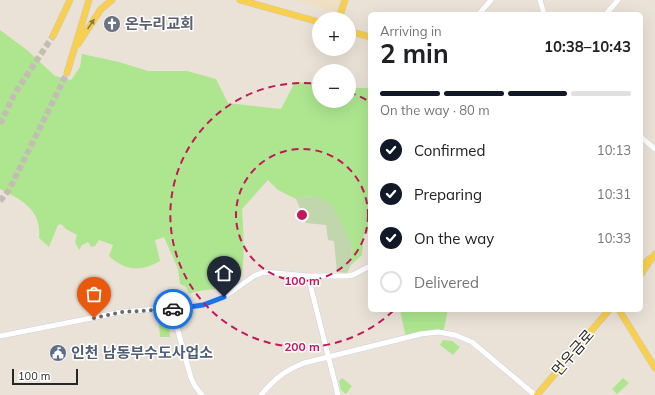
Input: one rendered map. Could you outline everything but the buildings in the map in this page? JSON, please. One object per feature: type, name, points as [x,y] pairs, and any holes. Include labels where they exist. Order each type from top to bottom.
[{"type":"main road","points":[[54,36],[70,0]]},
{"type":"main road","points":[[67,73],[89,0]]},
{"type":"main road","points":[[73,52],[101,9],[112,0]]},
{"type":"main road","points":[[240,0],[253,2],[312,20]]},
{"type":"main road","points":[[341,12],[345,0]]},
{"type":"main road","points":[[356,33],[368,36]]},
{"type":"main road","points":[[643,265],[655,254]]},
{"type":"main road","points":[[643,271],[655,254]]},
{"type":"main road","name":"먼우금로","points":[[536,395],[607,312]]},
{"type":"main road","points":[[620,312],[655,368]]},
{"type":"street","points":[[481,12],[490,0]]},
{"type":"street","points":[[540,0],[543,12]]},
{"type":"street","points":[[608,12],[618,0]]},
{"type":"street","points":[[643,139],[655,149]]},
{"type":"street","points":[[0,336],[122,312],[172,309],[203,305],[224,297],[254,276],[264,272],[308,276],[347,276],[368,267]]},
{"type":"street","points":[[308,276],[338,395]]},
{"type":"street","points":[[172,309],[191,378],[202,395]]},
{"type":"street","points":[[261,395],[271,383],[287,369],[304,363],[421,334],[438,332],[455,335],[472,342],[536,395]]},
{"type":"shaded area","points":[[295,0],[345,0],[342,12],[334,12]]},
{"type":"green space","points":[[0,30],[27,50],[55,76],[71,80],[80,67],[82,54],[119,62],[148,71],[187,71],[216,79],[228,103],[281,109],[295,82],[312,83],[312,108],[356,108],[356,88],[368,88],[368,233],[364,231],[362,255],[351,265],[352,245],[313,196],[296,199],[278,190],[268,180],[242,209],[244,244],[243,264],[240,278],[228,289],[203,290],[189,294],[186,287],[180,284],[178,269],[164,237],[155,240],[160,261],[153,265],[140,268],[127,267],[115,261],[109,256],[113,245],[99,240],[95,246],[91,247],[88,242],[82,245],[79,250],[75,242],[77,235],[66,229],[61,224],[58,225],[49,247],[39,238],[39,228],[34,213],[16,197],[0,189]]},
{"type":"green space","points":[[313,196],[332,204],[352,245],[351,265],[347,273],[337,272],[334,241],[328,240],[326,225],[306,223],[296,199]]},
{"type":"green space","points":[[400,312],[448,312],[443,333],[406,338]]},
{"type":"green space","points":[[169,323],[170,337],[160,337],[159,324]]},
{"type":"green space","points":[[443,340],[452,341],[460,347],[453,355],[440,345]]},
{"type":"green space","points":[[342,378],[352,386],[346,394],[341,390],[339,381]]},
{"type":"green space","points":[[623,378],[629,383],[617,394],[612,389]]},
{"type":"tunnel","points":[[0,124],[15,93],[53,36]]},
{"type":"tunnel","points":[[0,201],[9,190],[67,73]]},
{"type":"way so far","points":[[94,318],[122,312],[173,309]]},
{"type":"place","name":"온누리교회","points":[[112,24]]},
{"type":"place","name":"인천 남동부수도사업소","points":[[58,353]]},
{"type":"route","points":[[173,309],[203,305],[224,297]]}]
